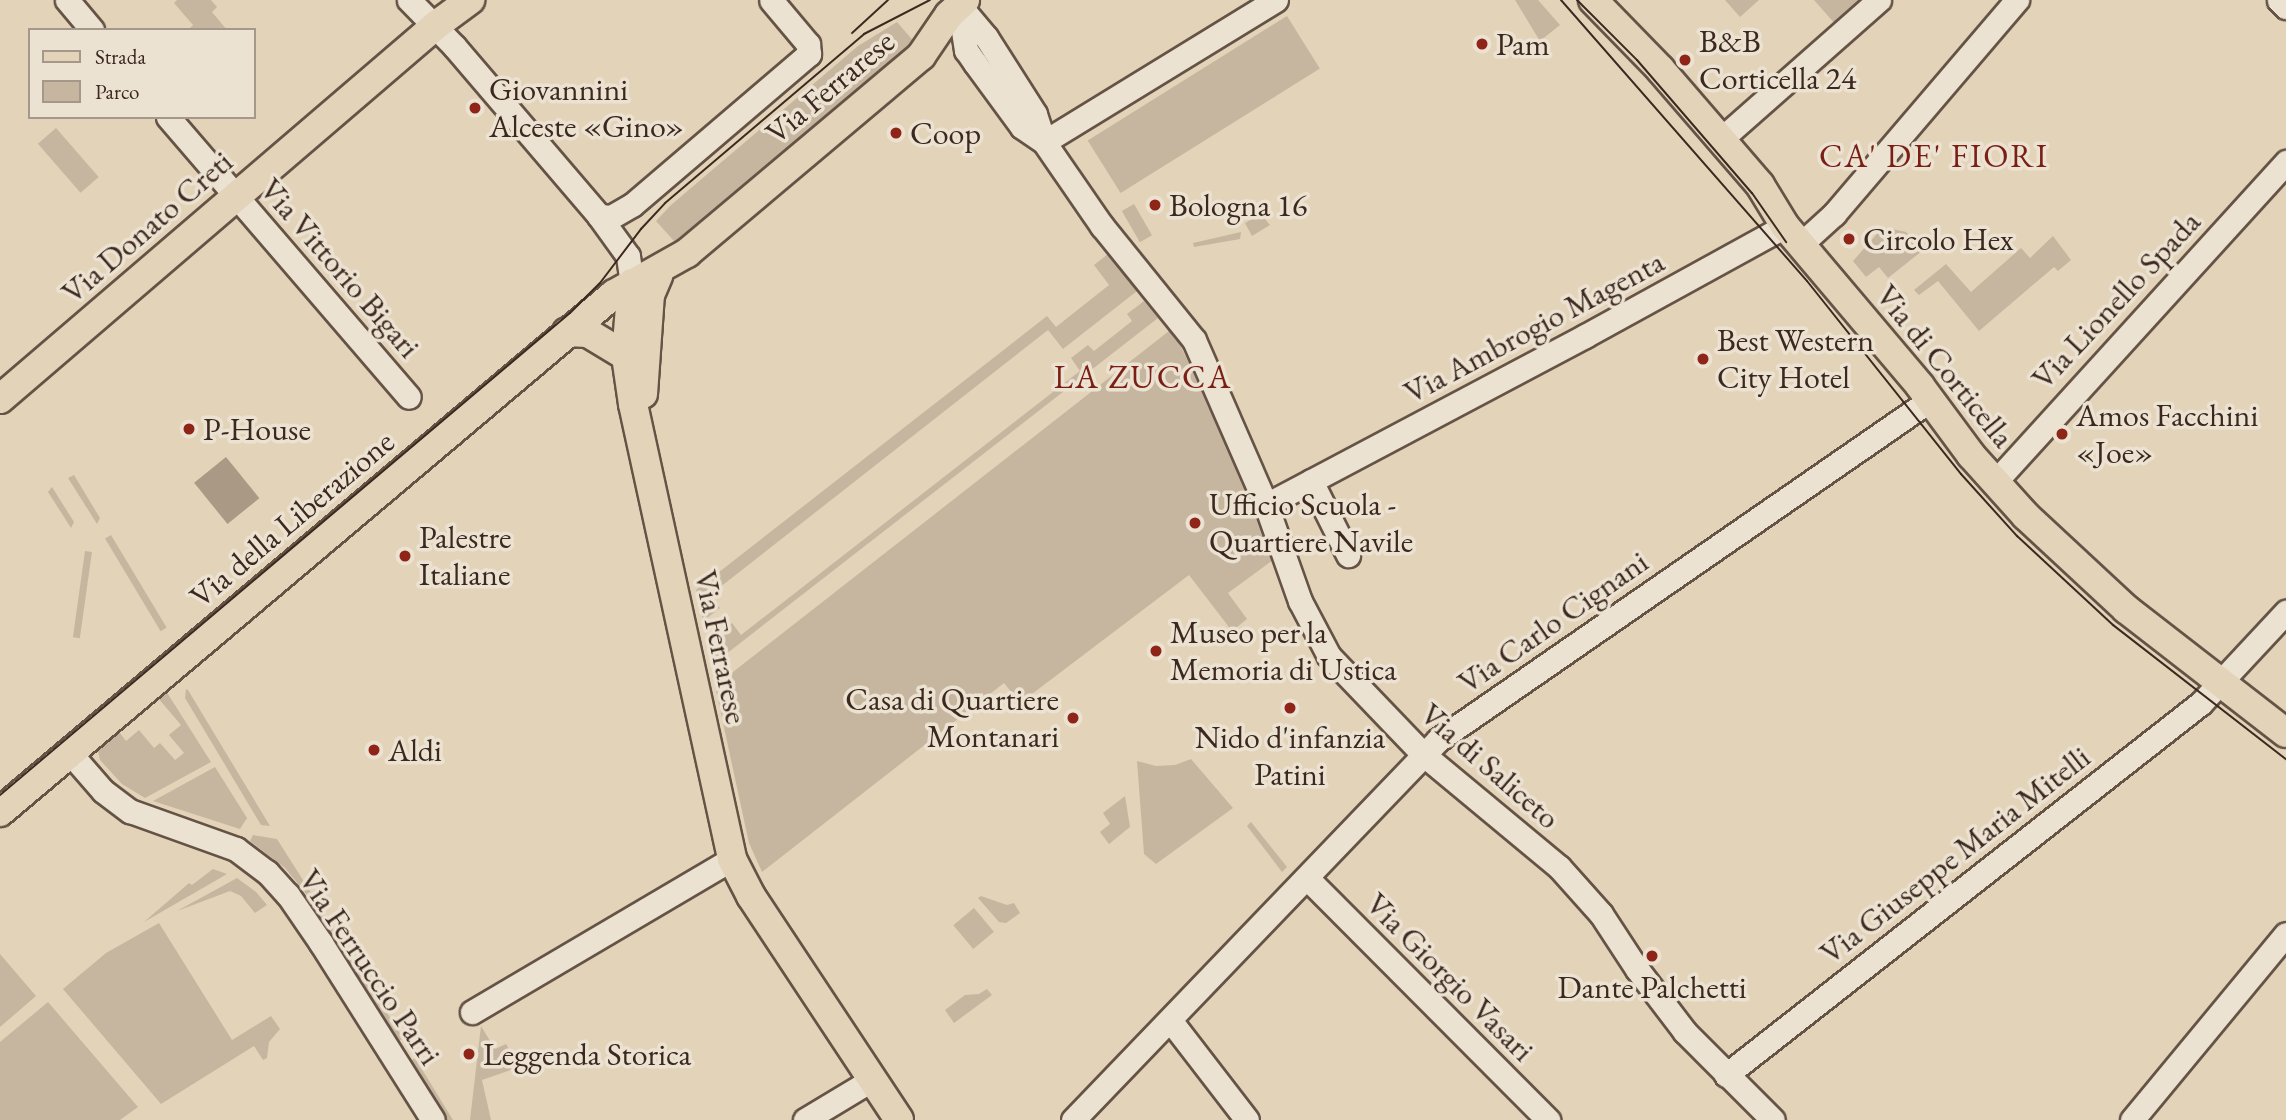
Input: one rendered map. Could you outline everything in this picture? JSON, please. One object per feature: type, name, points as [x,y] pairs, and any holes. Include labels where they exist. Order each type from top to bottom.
[{"type":"main road","name":"Via Donato Creti","points":[[0,399],[435,26],[470,0]]},
{"type":"main road","name":"Via di Corticella","points":[[1593,0],[1652,61],[1760,186],[1793,235],[1930,400],[1994,482],[2088,576],[2286,733]]},
{"type":"main road","name":"Via Ferrarese","points":[[899,1120],[751,896],[732,859],[643,449],[626,356],[632,283],[664,268],[687,253],[921,56],[960,2]]},
{"type":"main road","name":"Via Ferrarese","points":[[643,449],[650,295],[664,268]]},
{"type":"main road","name":"Via della Liberazione","points":[[0,812],[568,332],[632,283]]},
{"type":"main road","points":[[568,332],[588,333],[626,356]]},
{"type":"street","points":[[66,0],[90,28]]},
{"type":"street","points":[[409,0],[435,26],[599,216],[629,260],[632,283]]},
{"type":"street","name":"Via Ferrarese","points":[[599,216],[611,217],[632,205],[804,59],[811,50],[808,44],[771,0]]},
{"type":"street","points":[[1044,142],[1276,0]]},
{"type":"street","points":[[1720,140],[1879,0]]},
{"type":"street","name":"Via Ambrogio Magenta","points":[[1266,505],[1585,336],[1834,214],[2017,0]]},
{"type":"street","points":[[2279,0],[2286,6]]},
{"type":"street","name":"Via di Saliceto","points":[[960,2],[966,50],[970,56],[1022,127],[1044,142],[1102,226],[1194,340],[1266,505],[1300,601],[1323,646],[1344,673],[1423,755],[1559,867],[1601,914],[1637,969],[1685,1032],[1773,1120]]},
{"type":"street","name":"Via Vittorio Bigari","points":[[170,119],[409,397]]},
{"type":"street","name":"Via Lionello Spada","points":[[1994,482],[2286,162]]},
{"type":"street","name":"Via Carlo Cignani","points":[[1073,1120],[1423,755],[1460,724],[1930,400]]},
{"type":"street","points":[[1311,481],[1348,555]]},
{"type":"street","name":"Via Giuseppe Maria Mitelli","points":[[1726,1075],[2201,703],[2286,612]]},
{"type":"street","name":"Via Ferruccio Parri","points":[[69,753],[103,791],[130,811],[236,849],[267,872],[288,895],[321,943],[433,1120]]},
{"type":"street","points":[[472,1012],[732,859]]},
{"type":"street","name":"Via Giorgio Vasari","points":[[1307,878],[1548,1120]]},
{"type":"street","points":[[2132,1120],[2286,934]]},
{"type":"street","points":[[1170,1020],[1247,1120]]},
{"type":"street","points":[[805,1120],[873,1079]]},
{"type":"green space","points":[[177,0],[211,0],[217,7],[212,12],[225,28],[190,28],[193,25],[174,3]]},
{"type":"green space","points":[[1515,0],[1538,0],[1560,25],[1540,41]]},
{"type":"green space","points":[[1725,0],[1759,0],[1740,17]]},
{"type":"green space","points":[[1814,0],[1864,0],[1836,25]]},
{"type":"green space","points":[[1287,16],[1320,69],[1121,193],[1088,141]]},
{"type":"green space","points":[[897,22],[916,44],[685,238],[674,241],[656,221],[671,205],[858,46]]},
{"type":"green space","points":[[56,128],[99,177],[81,193],[38,144]]},
{"type":"green space","points":[[1134,204],[1152,235],[1140,242],[1122,211]]},
{"type":"green space","points":[[1261,214],[1270,225],[1252,236],[1245,223]]},
{"type":"green space","points":[[1883,227],[1906,232],[1922,251],[1888,278],[1879,267],[1866,277],[1853,261]]},
{"type":"green space","points":[[1241,232],[1240,239],[1194,247],[1193,243]]},
{"type":"green space","points":[[2053,236],[2071,260],[2058,271],[2054,267],[1979,331],[1938,281],[1919,295],[1914,290],[1946,264],[1971,292],[2021,248],[2030,258]]},
{"type":"green space","points":[[1108,254],[1137,291],[1063,349],[1048,330],[710,595],[720,608],[703,621],[696,590],[1047,316],[1056,327],[1109,285],[1094,265]]},
{"type":"green space","points":[[1144,301],[1158,318],[712,665],[707,643],[732,623],[741,635],[1080,371],[1071,358],[1088,345],[1094,351],[1132,321],[1127,314]]},
{"type":"green space","points":[[1169,331],[1180,345],[1246,480],[1273,560],[1228,593],[1247,619],[1232,631],[1189,575],[1020,703],[1004,683],[762,872],[749,843],[715,686]]},
{"type":"green space","points":[[74,475],[100,518],[97,524],[68,478]]},
{"type":"green space","points":[[52,487],[74,522],[71,528],[48,492]]},
{"type":"green space","points":[[111,535],[167,628],[161,631],[105,539]]},
{"type":"green space","points":[[85,551],[92,552],[80,638],[73,637]]},
{"type":"green space","points":[[186,689],[270,826],[261,825],[185,698]]},
{"type":"green space","points":[[166,691],[211,762],[145,798],[122,784],[100,760],[98,751],[119,732],[126,741],[139,730],[154,748],[160,743],[175,760],[184,753],[169,735],[181,725],[158,698]]},
{"type":"green space","points":[[1191,759],[1233,808],[1156,864],[1144,854],[1137,761],[1156,766],[1175,765]]},
{"type":"green space","points":[[215,767],[247,818],[240,829],[153,801]]},
{"type":"green space","points":[[1125,796],[1130,827],[1109,844],[1100,832],[1110,824],[1103,813]]},
{"type":"green space","points":[[1251,822],[1287,867],[1282,872],[1247,826]]},
{"type":"green space","points":[[253,835],[277,839],[403,1038],[398,1042],[304,891],[285,868],[250,841]]},
{"type":"green space","points":[[213,869],[227,874],[144,922],[189,883],[192,885]]},
{"type":"green space","points":[[237,878],[256,892],[267,905],[255,913],[241,896],[230,891],[177,911]]},
{"type":"green space","points":[[981,896],[1007,905],[1014,903],[1020,913],[1006,923],[999,922],[978,898]]},
{"type":"green space","points":[[974,908],[994,932],[973,949],[953,925]]},
{"type":"green space","points":[[159,923],[232,1040],[271,1016],[280,1029],[269,1042],[267,1058],[263,1060],[254,1046],[161,1104],[63,989],[106,953]]},
{"type":"green space","points":[[0,954],[36,996],[0,1027]]},
{"type":"green space","points":[[987,989],[992,995],[954,1023],[945,1010],[965,995],[979,994]]},
{"type":"green space","points":[[48,1002],[138,1107],[120,1120],[0,1120],[0,1042]]},
{"type":"green space","points":[[481,1026],[495,1049],[506,1044],[519,1067],[482,1080],[491,1120],[470,1120]]},
{"type":"green space","points":[[415,1058],[453,1120],[447,1120],[410,1061]]},
{"type":"shaded area","points":[[226,457],[259,498],[227,524],[194,483]]},
{"type":"tram line","points":[[852,33],[888,0]]},
{"type":"tram line","points":[[0,795],[570,313],[600,283],[641,229],[665,203],[864,34],[930,0]]},
{"type":"tram line","points":[[1561,0],[1807,281],[1961,474],[2017,536],[2113,625],[2286,759]]},
{"type":"tram line","points":[[1577,0],[1637,60],[1752,193],[1786,242]]},
{"type":"place","name":"Pam","points":[[1482,44]]},
{"type":"place","name":"B&B Corticella 24","points":[[1685,60]]},
{"type":"place","name":"Giovannini Alceste «Gino»","points":[[475,108]]},
{"type":"place","name":"Coop","points":[[896,133]]},
{"type":"place","name":"Bologna 16","points":[[1155,205]]},
{"type":"place","name":"Circolo Hex","points":[[1849,239]]},
{"type":"place","name":"Best Western City Hotel","points":[[1703,359]]},
{"type":"place","name":"P-House","points":[[189,429]]},
{"type":"place","name":"Amos Facchini «Joe»","points":[[2062,434]]},
{"type":"place","name":"Ufficio Scuola - Quartiere Navile","points":[[1195,523]]},
{"type":"place","name":"Palestre Italiane","points":[[405,556]]},
{"type":"place","name":"Museo per la Memoria di Ustica","points":[[1156,651]]},
{"type":"place","name":"Nido d'infanzia Patini","points":[[1290,708]]},
{"type":"place","name":"Casa di Quartiere Montanari","points":[[1073,718]]},
{"type":"place","name":"Aldi","points":[[374,750]]},
{"type":"place","name":"Dante Palchetti","points":[[1652,956]]},
{"type":"place","name":"Leggenda Storica","points":[[469,1054]]},
{"type":"district","name":"CA' DE' FIORI","points":[[1934,156]]},
{"type":"district","name":"LA ZUCCA","points":[[1143,377]]}]
